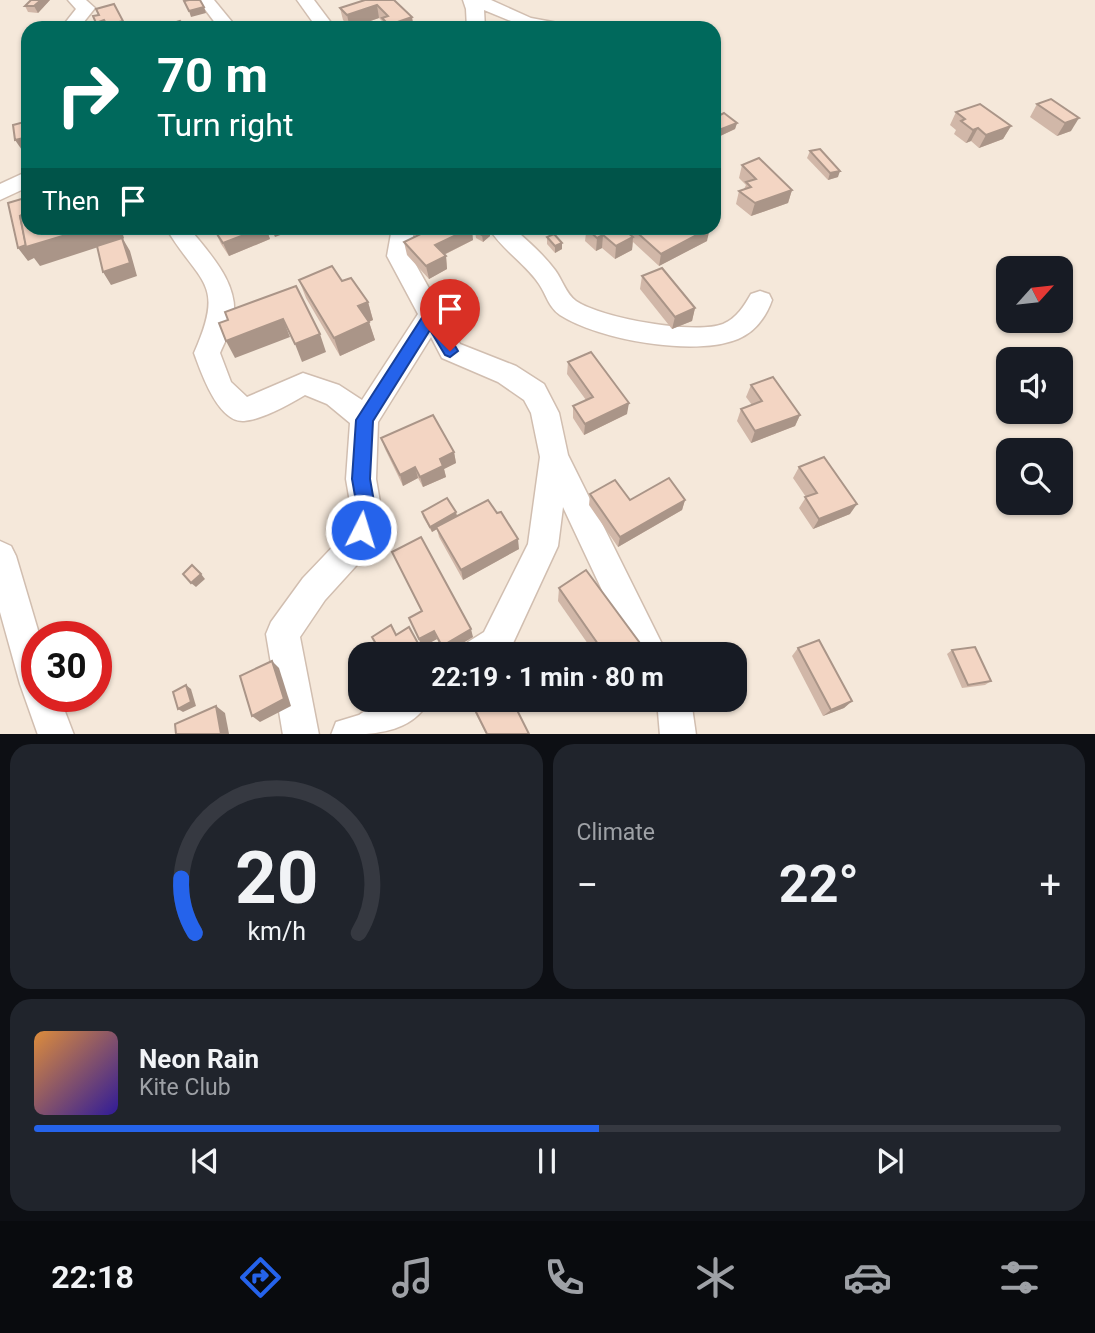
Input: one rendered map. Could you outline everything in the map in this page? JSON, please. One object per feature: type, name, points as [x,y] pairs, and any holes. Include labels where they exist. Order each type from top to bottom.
[{"type":"street","points":[[76,0],[86,8],[76,21]]},
{"type":"street","points":[[206,0],[222,21]]},
{"type":"street","points":[[305,0],[321,21]]},
{"type":"street","points":[[471,0],[476,21]]},
{"type":"street","points":[[479,0],[506,17],[519,21]]},
{"type":"street","points":[[0,193],[21,182]]},
{"type":"street","points":[[182,235],[213,278],[222,297],[221,321],[207,353],[220,388],[243,410],[272,400],[303,384],[325,389],[351,403],[364,420]]},
{"type":"street","points":[[402,235],[399,256],[450,351],[507,374],[534,392],[545,413],[554,457],[604,565],[644,642]]},
{"type":"street","points":[[507,235],[547,277],[566,306],[608,324],[688,338],[726,334],[757,311],[760,300]]},
{"type":"street","points":[[301,734],[292,701],[289,661],[283,634],[314,589],[355,546],[367,513],[361,479],[364,420],[430,317]]},
{"type":"street","points":[[497,642],[543,546],[554,457]]},
{"type":"street","points":[[0,556],[21,629]]},
{"type":"street","points":[[47,712],[56,734]]},
{"type":"street","points":[[349,734],[366,732],[395,712]]},
{"type":"street","points":[[675,712],[678,734]]},
{"type":"shaded area","points":[[0,0],[1095,0],[1095,734],[0,734]]},
{"type":"building","points":[[31,0],[41,0],[34,6],[25,6]]},
{"type":"building","points":[[200,0],[204,7],[189,11],[184,1]]},
{"type":"building","points":[[365,0],[394,0],[412,17],[400,21],[385,21],[382,18],[388,16],[377,5],[347,15],[340,8]]},
{"type":"building","points":[[114,4],[123,21],[95,21],[93,16],[99,15],[96,9]]},
{"type":"building","points":[[1051,99],[1079,118],[1065,123],[1037,104]]},
{"type":"building","points":[[980,104],[1011,126],[986,135],[978,128],[973,130],[961,121],[965,119],[956,112]]},
{"type":"building","points":[[724,113],[737,123],[721,129],[721,114]]},
{"type":"building","points":[[21,123],[21,139],[15,140],[13,125]]},
{"type":"building","points":[[820,149],[840,171],[830,173],[810,151]]},
{"type":"building","points":[[759,158],[792,190],[755,203],[739,191],[751,187],[746,182],[756,179],[742,165]]},
{"type":"building","points":[[21,199],[21,235],[24,235],[26,245],[18,248],[8,203]]},
{"type":"building","points":[[24,235],[66,235],[26,247]]},
{"type":"building","points":[[218,235],[244,235],[223,243]]},
{"type":"building","points":[[418,235],[456,235],[435,245],[446,256],[426,266],[404,242]]},
{"type":"building","points":[[555,235],[562,243],[555,246],[547,237]]},
{"type":"building","points":[[603,235],[633,237],[616,246]]},
{"type":"building","points":[[640,235],[697,235],[661,254]]},
{"type":"building","points":[[122,238],[130,263],[103,272],[97,246]]},
{"type":"building","points":[[332,266],[342,281],[351,278],[368,302],[358,306],[369,322],[334,338],[299,280]]},
{"type":"building","points":[[662,268],[695,308],[675,317],[642,276]]},
{"type":"building","points":[[296,286],[320,334],[295,344],[283,319],[226,341],[219,323],[228,320],[225,312]]},
{"type":"building","points":[[591,352],[629,403],[585,424],[573,406],[593,397],[568,362]]},
{"type":"building","points":[[773,377],[800,415],[755,431],[741,409],[762,401],[751,385]]},
{"type":"building","points":[[433,415],[454,452],[440,459],[443,466],[420,477],[415,467],[400,475],[381,438]]},
{"type":"building","points":[[824,457],[857,504],[819,519],[805,497],[817,493],[799,467]]},
{"type":"building","points":[[669,478],[685,500],[620,537],[590,494],[615,480],[630,500]]},
{"type":"building","points":[[447,498],[456,512],[430,527],[422,512]]},
{"type":"building","points":[[488,500],[497,513],[501,512],[518,539],[461,570],[436,527]]},
{"type":"building","points":[[421,537],[471,629],[449,642],[440,642],[434,631],[419,639],[409,618],[422,611],[392,552]]},
{"type":"building","points":[[192,565],[201,574],[191,583],[183,574]]},
{"type":"building","points":[[586,570],[639,642],[597,642],[559,588]]},
{"type":"building","points":[[391,625],[396,635],[409,627],[417,642],[375,642],[372,637]]},
{"type":"building","points":[[819,640],[852,701],[831,710],[798,648]]},
{"type":"building","points":[[975,647],[991,681],[968,685],[952,650]]},
{"type":"building","points":[[272,661],[284,699],[252,716],[240,676]]},
{"type":"building","points":[[186,685],[191,702],[178,709],[173,692]]},
{"type":"building","points":[[216,706],[221,734],[176,734],[175,724]]},
{"type":"building","points":[[476,712],[518,712],[529,734],[487,734]]},
{"type":"route","points":[[361,530],[367,513],[361,479],[364,420],[430,317],[450,351]]}]
